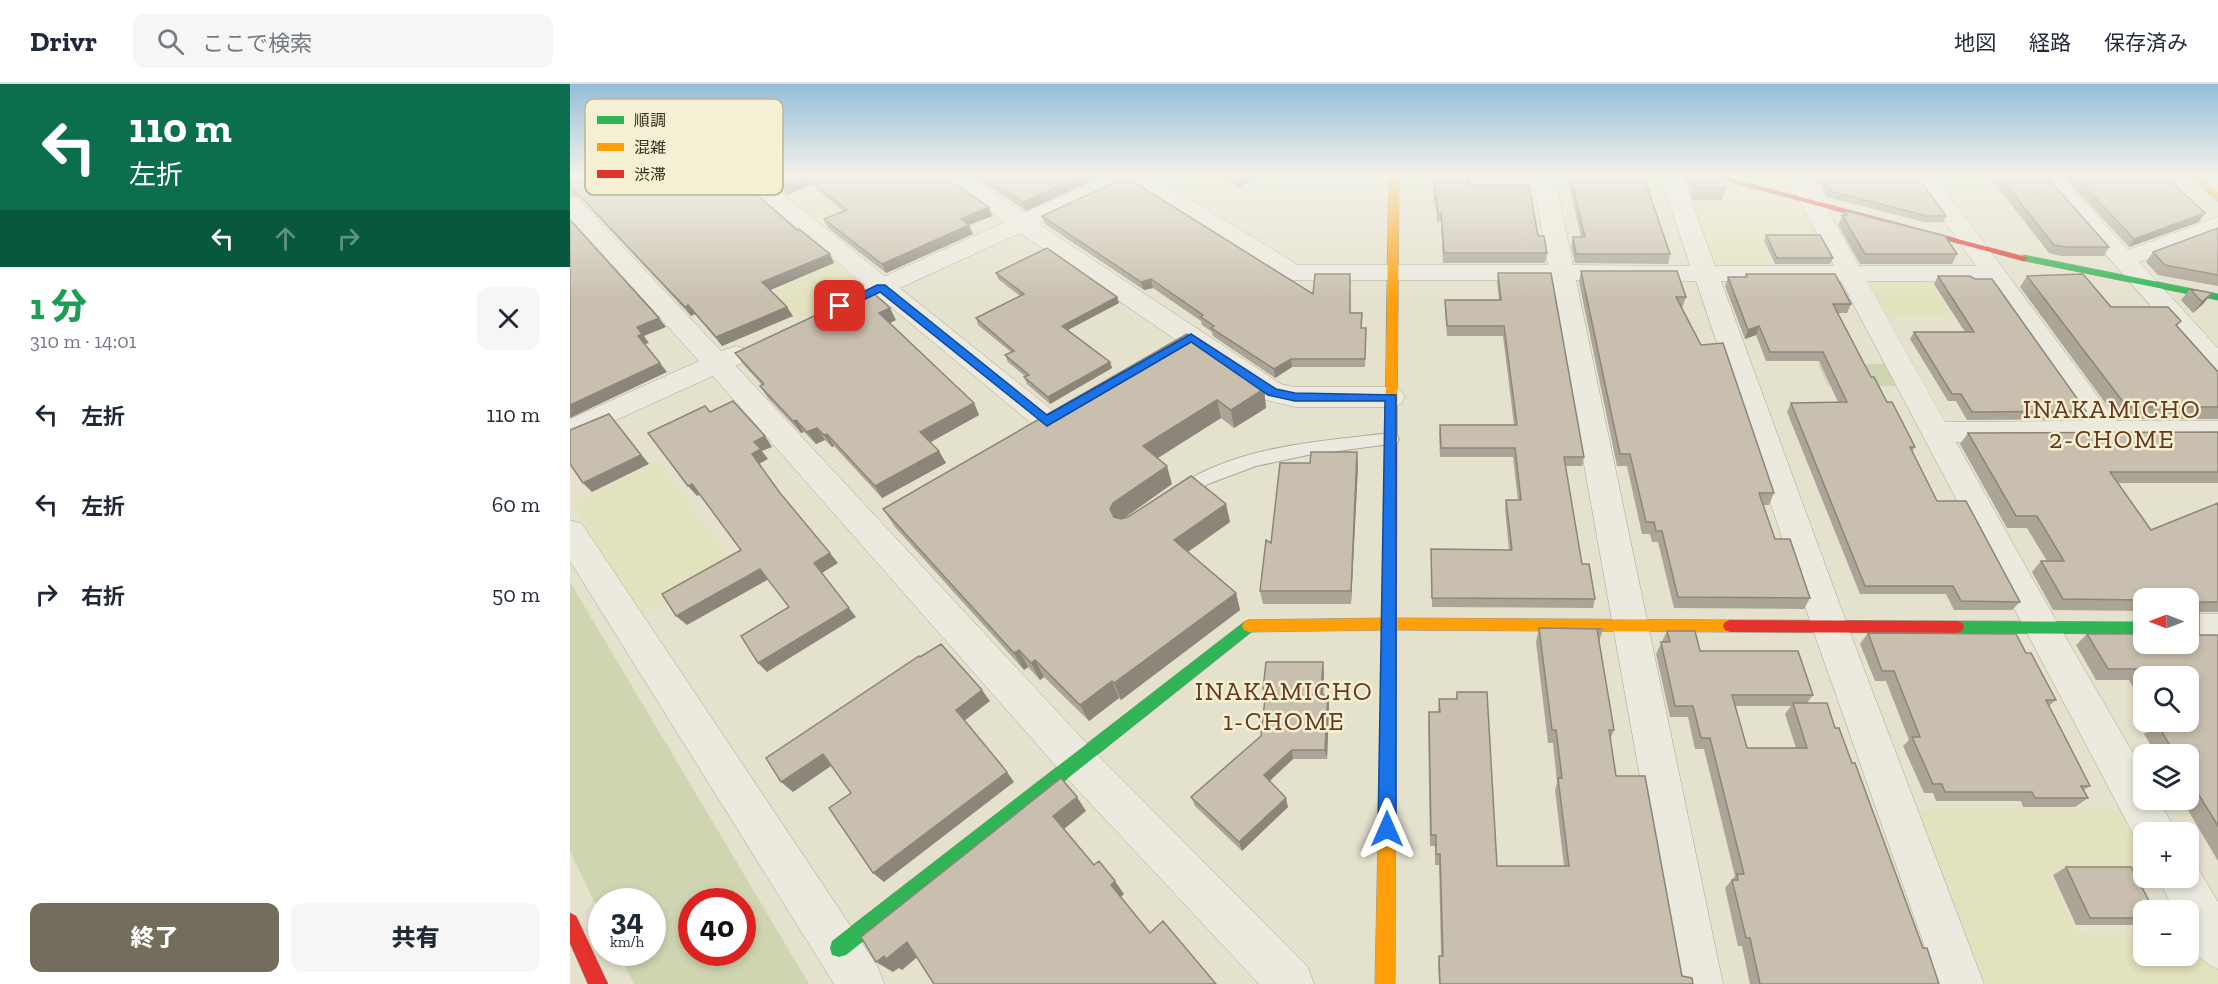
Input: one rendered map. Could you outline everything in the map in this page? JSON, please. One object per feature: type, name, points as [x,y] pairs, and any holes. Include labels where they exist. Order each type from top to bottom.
[{"type":"street","points":[[582,217],[717,363],[875,520],[1077,761],[1291,984]]},
{"type":"street","points":[[796,217],[1047,421]]},
{"type":"street","points":[[1014,217],[1272,392],[1295,397],[1391,397]]},
{"type":"street","points":[[809,321],[1036,217]]},
{"type":"street","points":[[1204,217],[1293,272],[1995,274]]},
{"type":"street","points":[[1385,984],[1394,217]]},
{"type":"street","points":[[1552,217],[1700,984]]},
{"type":"street","points":[[1686,217],[1830,627],[1961,984]]},
{"type":"street","points":[[1820,217],[2041,628],[2149,822]]},
{"type":"street","points":[[1863,217],[1976,248],[2148,286],[2218,297]]},
{"type":"street","points":[[1953,217],[2107,431]]},
{"type":"street","points":[[2085,217],[2218,365]]},
{"type":"street","points":[[2123,260],[2218,224]]},
{"type":"street","points":[[1165,353],[1191,338]]},
{"type":"street","points":[[570,431],[758,344]]},
{"type":"street","points":[[1935,432],[2218,431]]},
{"type":"street","points":[[570,533],[861,984]]},
{"type":"street","points":[[839,948],[1248,626],[1389,624],[2133,628]]},
{"type":"street","points":[[2199,629],[2218,629]]},
{"type":"street","points":[[2186,888],[2218,946]]},
{"type":"street","points":[[570,922],[598,984]]},
{"type":"lane","points":[[1163,504],[1199,480],[1245,461],[1278,453],[1391,440]]},
{"type":"green space","points":[[814,217],[829,217],[819,221]]},
{"type":"green space","points":[[1693,217],[1808,217],[1821,239],[1761,239],[1773,268],[1721,267],[1711,263]]},
{"type":"green space","points":[[838,264],[862,286],[858,292],[800,318],[773,291]]},
{"type":"green space","points":[[1873,283],[1931,283],[1953,317],[1888,317],[1870,285]]},
{"type":"green space","points":[[1818,364],[1885,364],[1897,386],[1828,386]]},
{"type":"green space","points":[[658,461],[735,566],[642,617],[572,503]]},
{"type":"green space","points":[[570,582],[752,888],[678,888],[678,966],[756,966],[756,895],[809,984],[634,984],[625,966],[666,966],[666,888],[588,889],[570,851]]},
{"type":"green space","points":[[1913,810],[2130,810],[2136,822],[2133,822],[2133,873],[2049,873],[2077,933],[2133,934],[2133,966],[2199,966],[2199,938],[2218,973],[2218,984],[1980,984]]},
{"type":"building","points":[[600,217],[782,217],[830,254],[762,282],[787,307],[716,337],[688,305],[685,307]]},
{"type":"building","points":[[829,217],[966,217],[961,219],[969,225],[882,264],[824,219]]},
{"type":"building","points":[[1044,217],[1190,217],[1313,294],[1315,274],[1350,274],[1350,313],[1362,313],[1361,328],[1366,328],[1365,359],[1291,359],[1274,369],[1211,328],[1214,326],[1201,317],[1203,315],[1151,279],[1141,282]]},
{"type":"building","points":[[1441,217],[1535,217],[1538,236],[1544,236],[1547,253],[1444,253]]},
{"type":"building","points":[[1580,217],[1657,217],[1670,254],[1576,254],[1573,237],[1585,237]]},
{"type":"building","points":[[1843,217],[1869,217],[1945,236],[1957,254],[1865,254]]},
{"type":"building","points":[[2032,217],[2082,217],[2109,247],[2066,247],[2054,245]]},
{"type":"building","points":[[2113,217],[2194,217],[2134,239]]},
{"type":"building","points":[[570,220],[659,318],[637,327],[642,334],[638,336],[660,363],[570,405]]},
{"type":"building","points":[[2218,228],[2218,275],[2165,265],[2153,252]]},
{"type":"building","points":[[1766,235],[1820,235],[1833,258],[1777,258]]},
{"type":"building","points":[[1047,248],[1117,297],[1062,326],[1110,362],[1048,397],[1024,377],[1029,375],[1005,355],[1014,351],[976,318],[1024,294],[996,273]]},
{"type":"building","points":[[1581,271],[1677,271],[1686,297],[1676,297],[1701,345],[1723,343],[1774,493],[1759,493],[1775,539],[1790,539],[1810,598],[1678,597],[1662,531],[1656,531],[1654,522],[1646,522],[1630,454],[1620,454]]},
{"type":"building","points":[[1498,273],[1551,273],[1584,457],[1564,457],[1582,564],[1589,564],[1595,599],[1432,598],[1431,549],[1512,550],[1506,500],[1521,500],[1515,448],[1441,448],[1440,425],[1517,425],[1504,326],[1447,326],[1445,300],[1501,300]]},
{"type":"building","points":[[1746,274],[1835,274],[1851,304],[1833,304],[1871,377],[1874,377],[1887,402],[1892,402],[1915,447],[1910,447],[1937,501],[1966,501],[2020,602],[1961,601],[1953,586],[1865,586],[1791,403],[1847,402],[1823,352],[1770,352],[1759,326],[1748,330],[1728,277],[1747,277]]},
{"type":"building","points":[[2083,274],[2111,307],[2168,307],[2181,321],[2176,325],[2218,372],[2218,407],[2127,407],[2027,276]]},
{"type":"building","points":[[1938,276],[1992,279],[2086,411],[1972,412],[1961,394],[1952,394],[1914,332],[1974,332]]},
{"type":"building","points":[[2190,289],[2212,293],[2202,302]]},
{"type":"building","points":[[870,290],[890,308],[879,313],[974,403],[920,432],[939,451],[875,486],[827,434],[824,435],[817,428],[807,432],[796,420],[793,421],[760,386],[764,384],[735,353]]},
{"type":"building","points":[[1187,334],[1264,389],[1231,410],[1217,400],[1143,446],[1167,466],[1113,503],[1110,509],[1114,517],[1121,519],[1128,517],[1191,476],[1226,504],[1174,540],[1236,593],[1114,683],[1112,681],[1080,705],[1035,660],[1031,663],[1019,650],[1014,653],[883,509]]},
{"type":"building","points":[[733,401],[765,436],[754,442],[761,449],[752,454],[780,493],[830,553],[814,563],[849,608],[758,663],[741,636],[789,607],[760,569],[676,616],[662,594],[741,550],[692,484],[688,486],[648,433],[705,406],[710,412]]},
{"type":"building","points":[[609,414],[641,455],[583,483],[570,464],[570,430]]},
{"type":"building","points":[[2218,432],[2218,472],[2110,472],[2151,530],[2218,503],[2218,602],[2199,602],[2199,588],[2133,588],[2133,600],[2063,599],[2041,561],[2064,561],[2037,516],[2016,516],[1968,433]]},
{"type":"building","points":[[1311,452],[1357,452],[1351,591],[1260,591],[1266,540],[1271,543],[1280,463],[1310,463]]},
{"type":"building","points":[[1539,628],[1603,629],[1597,629],[1614,730],[1609,730],[1616,776],[1645,776],[1682,976],[1692,978],[1693,984],[1440,984],[1439,956],[1443,956],[1440,854],[1436,854],[1436,835],[1431,835],[1429,712],[1440,712],[1439,699],[1457,699],[1457,692],[1487,692],[1497,866],[1569,866],[1558,778],[1562,778],[1556,730],[1552,730]]},
{"type":"building","points":[[1667,631],[1695,631],[1700,651],[1798,651],[1813,695],[1732,695],[1747,748],[1807,748],[1793,703],[1827,703],[1835,728],[1839,728],[1852,763],[1855,763],[1923,948],[1927,948],[1939,984],[1760,984],[1750,938],[1746,938],[1732,880],[1738,880],[1737,874],[1744,874],[1710,738],[1701,738],[1693,706],[1675,706],[1661,642],[1670,642]]},
{"type":"building","points":[[1868,633],[2016,634],[2026,653],[2031,653],[2056,700],[2046,700],[2090,786],[2081,786],[2088,798],[2035,798],[2032,792],[1945,792],[1942,784],[1933,784],[1912,737],[1920,737],[1894,671],[1882,671]]},
{"type":"building","points":[[2087,634],[2133,634],[2133,654],[2199,654],[2199,635],[2218,635],[2218,826],[2199,795],[2199,744],[2169,744],[2162,732],[2199,732],[2199,666],[2133,666],[2133,669],[2108,669]]},
{"type":"building","points":[[941,644],[982,690],[956,710],[1007,772],[873,873],[829,808],[851,793],[823,754],[781,782],[766,758],[919,656]]},
{"type":"building","points":[[1266,662],[1323,662],[1321,695],[1328,695],[1325,750],[1292,750],[1264,775],[1286,798],[1239,842],[1191,797],[1261,736],[1266,689],[1263,689]]},
{"type":"building","points":[[1061,778],[1077,797],[1053,816],[1094,865],[1099,861],[1115,881],[1111,885],[1150,933],[1163,921],[1216,984],[934,984],[907,942],[886,959],[884,956],[876,962],[861,937]]},
{"type":"building","points":[[2066,867],[2131,867],[2133,888],[2142,888],[2149,900],[2133,900],[2133,918],[2090,918]]},
{"type":"traffic: fast","points":[[2024,258],[2218,297]]},
{"type":"traffic: fast","points":[[839,948],[1249,626]]},
{"type":"traffic: fast","points":[[1957,627],[2133,628]]},
{"type":"traffic: slow","points":[[1391,445],[1394,217]]},
{"type":"traffic: slow","points":[[1249,626],[1389,624],[1730,626]]},
{"type":"traffic: slow","points":[[1385,984],[1388,740]]},
{"type":"traffic: jam","points":[[1868,217],[2024,258]]},
{"type":"traffic: jam","points":[[1388,740],[1391,445]]},
{"type":"traffic: jam","points":[[1730,626],[1957,627]]},
{"type":"traffic: jam","points":[[570,922],[598,984]]},
{"type":"district","name":"INAKAMICHO 2-CHOME","points":[[2112,424]]},
{"type":"district","name":"INAKAMICHO 1-CHOME","points":[[1284,706]]},
{"type":"route","points":[[840,306],[881,288],[1047,421],[1191,338],[1272,392],[1295,397],[1391,397],[1387,829]]}]
